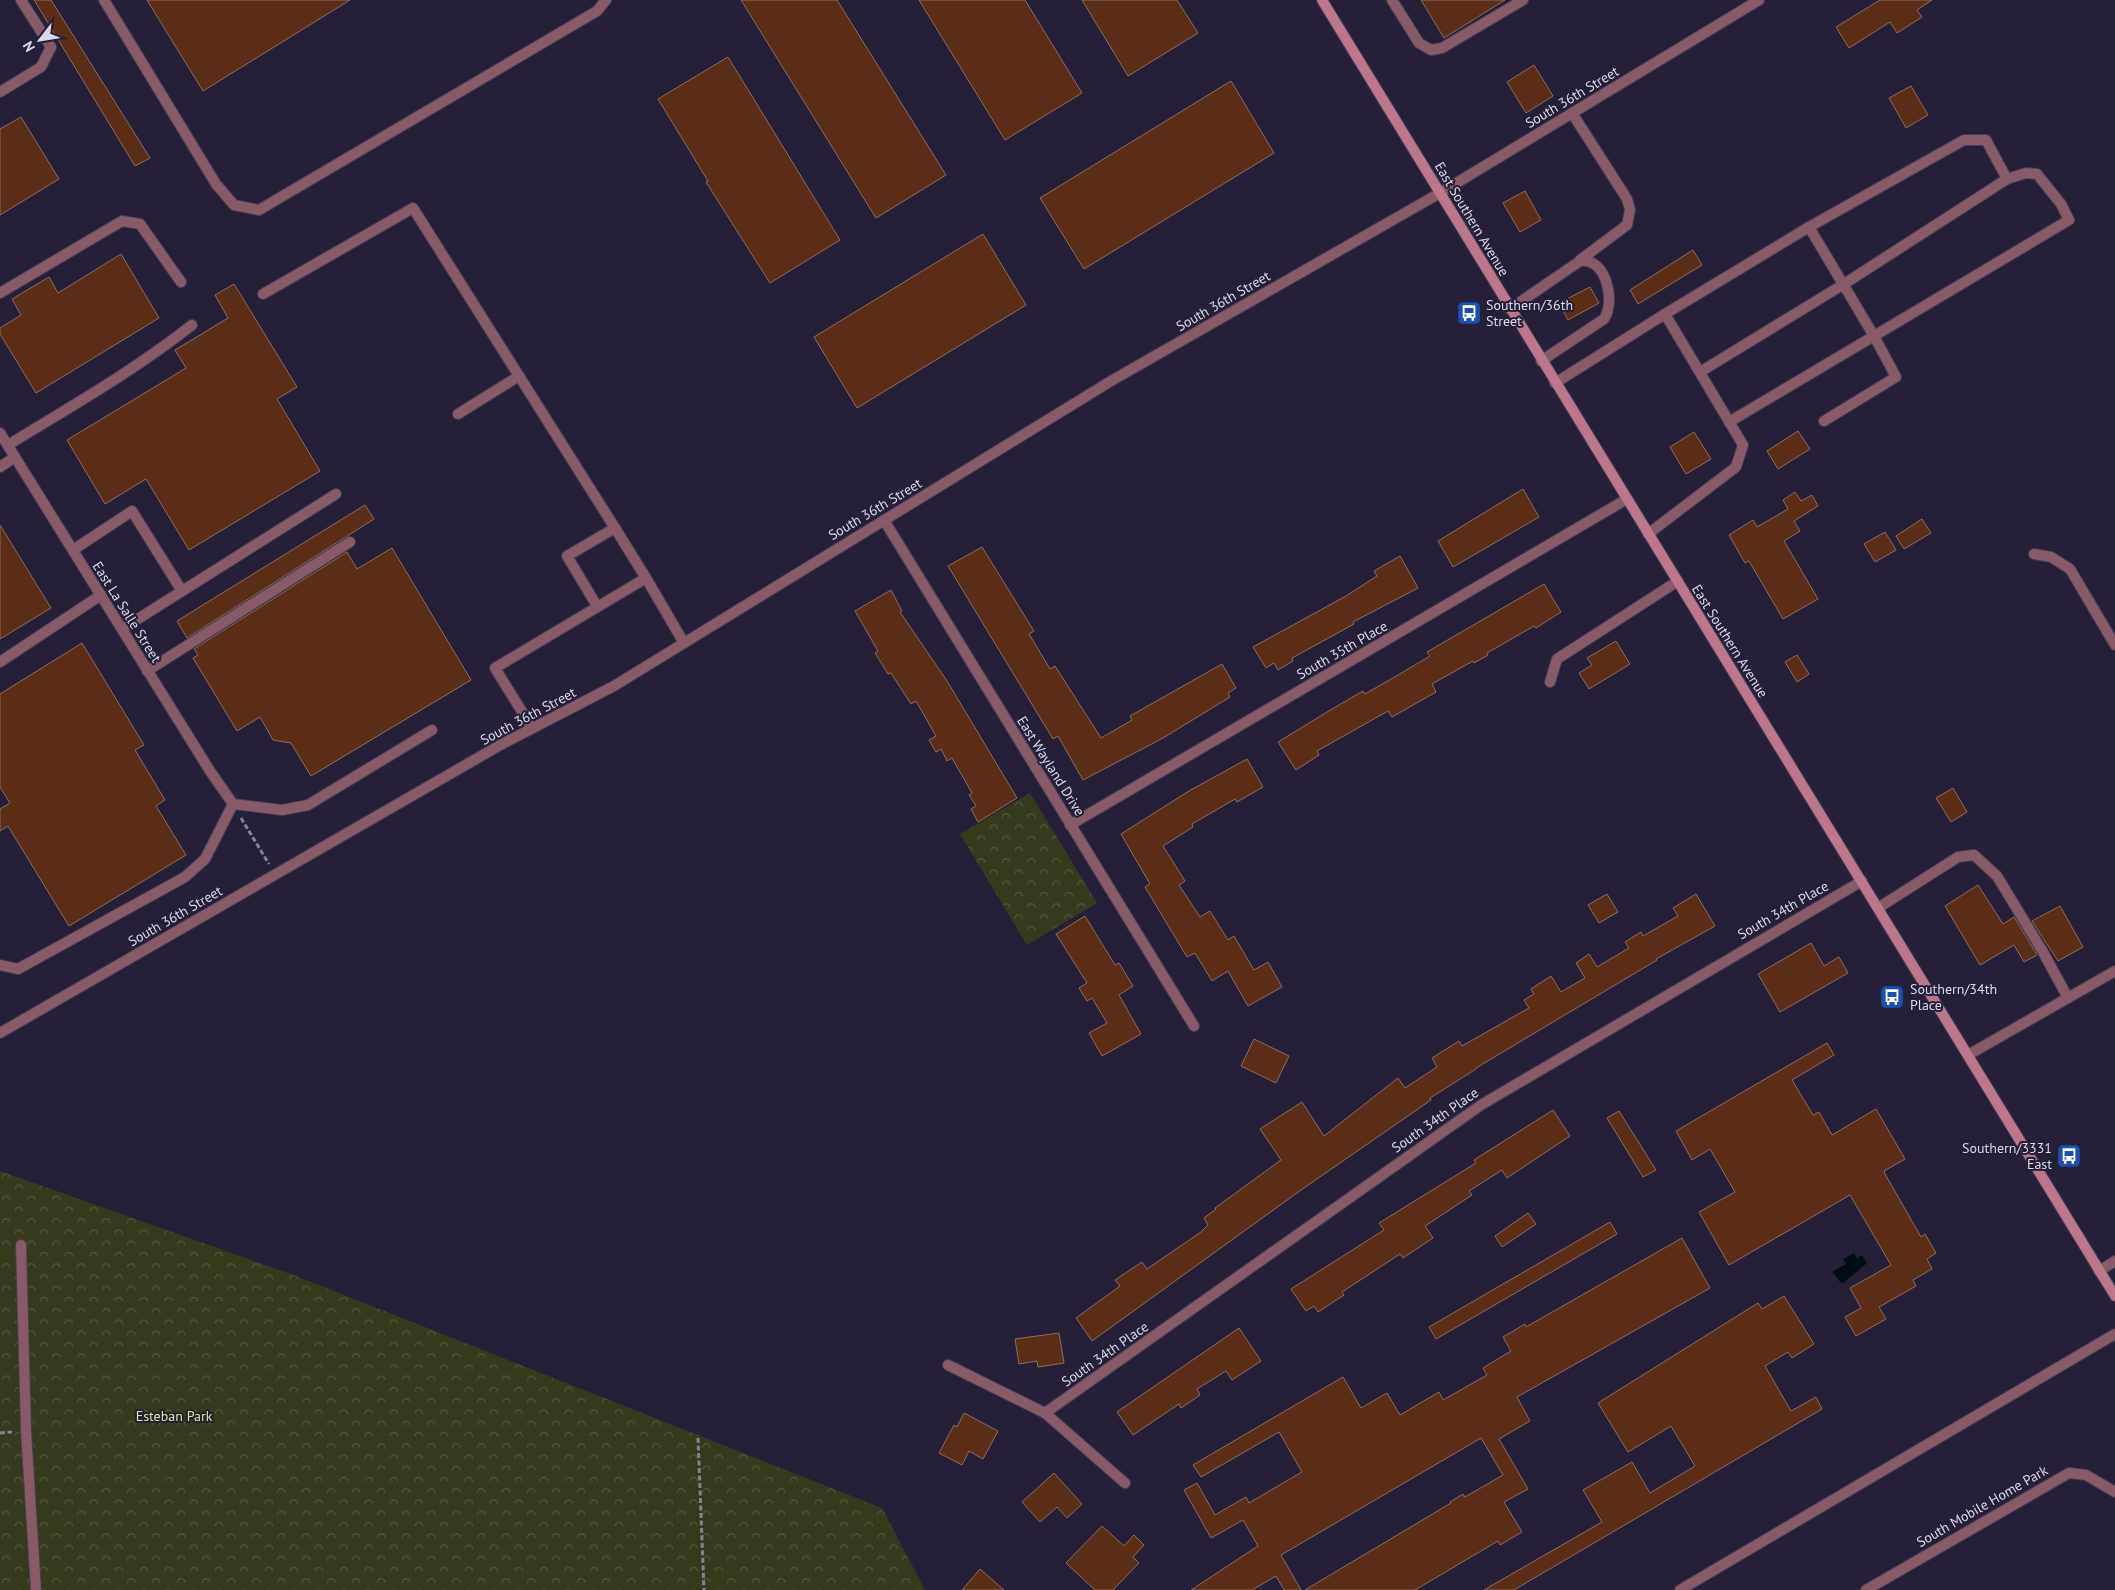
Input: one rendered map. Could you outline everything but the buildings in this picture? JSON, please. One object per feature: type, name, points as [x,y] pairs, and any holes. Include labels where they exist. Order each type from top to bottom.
[{"type":"main road","name":"East Southern Avenue","points":[[1322,0],[1541,361],[1678,581],[2115,1296]]},
{"type":"street","points":[[0,92],[41,67],[51,47],[21,0]]},
{"type":"street","points":[[104,0],[216,184],[234,206],[259,210],[597,11],[606,0]]},
{"type":"street","points":[[1392,0],[1419,43],[1431,50],[1442,48],[1524,0]]},
{"type":"street","name":"South 36th Street","points":[[0,1033],[532,728],[614,686],[1111,381],[1440,193],[1759,0]]},
{"type":"street","points":[[1510,309],[1580,261],[1627,225],[1630,210],[1627,199],[1572,112]]},
{"type":"street","points":[[1555,383],[1809,227],[1964,140],[1986,140],[2007,179]]},
{"type":"street","points":[[1700,372],[1844,284],[2007,179],[2026,173],[2037,174],[2061,204],[2069,220],[1729,422]]},
{"type":"street","points":[[263,294],[413,208],[615,528],[684,643]]},
{"type":"street","points":[[0,293],[122,221],[140,224],[181,282]]},
{"type":"street","points":[[1809,227],[1844,284],[1896,377],[1824,421]]},
{"type":"street","points":[[1541,361],[1604,319],[1608,312],[1608,291],[1604,275],[1597,265],[1588,260],[1580,261]]},
{"type":"street","points":[[1648,534],[1736,467],[1743,445],[1666,314]]},
{"type":"street","points":[[8,446],[122,374],[192,325]]},
{"type":"street","points":[[458,414],[519,376]]},
{"type":"street","name":"East La Salle Street","points":[[0,433],[147,671],[233,804]]},
{"type":"street","points":[[0,467],[15,457]]},
{"type":"street","points":[[122,629],[336,494]]},
{"type":"street","name":"South 35th Place","points":[[1070,825],[1627,499]]},
{"type":"street","points":[[73,550],[132,512],[182,591]]},
{"type":"street","name":"East Wayland Drive","points":[[884,520],[1194,1026]]},
{"type":"street","points":[[597,606],[567,556],[615,528]]},
{"type":"street","points":[[147,671],[350,542]]},
{"type":"street","points":[[2034,554],[2051,557],[2070,569],[2115,645]]},
{"type":"street","points":[[532,728],[495,668],[646,578]]},
{"type":"street","points":[[1550,682],[1557,659],[1678,581]]},
{"type":"street","points":[[0,662],[101,595]]},
{"type":"street","points":[[0,965],[18,969],[185,877],[205,859],[233,804],[282,810],[308,806],[432,730]]},
{"type":"street","points":[[1878,908],[1958,857],[1974,855],[1997,876],[2043,952],[2068,998]]},
{"type":"street","name":"South 34th Place","points":[[1044,1413],[1481,1105],[1525,1077],[1862,881]]},
{"type":"street","points":[[1968,1055],[2115,971]]},
{"type":"street","points":[[21,1246],[26,1431],[36,1590]]},
{"type":"street","points":[[2100,1271],[2115,1261]]},
{"type":"street","points":[[1680,1590],[2115,1334]]},
{"type":"street","points":[[948,1365],[1044,1413],[1124,1483]]},
{"type":"street","name":"South Mobile Home Park","points":[[1866,1590],[2069,1473],[2086,1475],[2115,1492]]},
{"type":"path","points":[[233,804],[271,866]]},
{"type":"path","points":[[698,1438],[704,1590]]},
{"type":"green space","points":[[1030,793],[1097,903],[1027,945],[960,834]]},
{"type":"green space","name":"Esteban Park","points":[[0,1171],[296,1276],[882,1508],[925,1590],[0,1590]]},
{"type":"shaded area","points":[[1854,1253],[1857,1258],[1862,1255],[1867,1263],[1842,1284],[1832,1272],[1846,1264],[1843,1259]]},
{"type":"place","name":"Southern/36th Street","points":[[1469,313]]},
{"type":"place","name":"Southern/34th Place","points":[[1892,997]]},
{"type":"place","name":"Southern/3331 East","points":[[2069,1156]]}]
